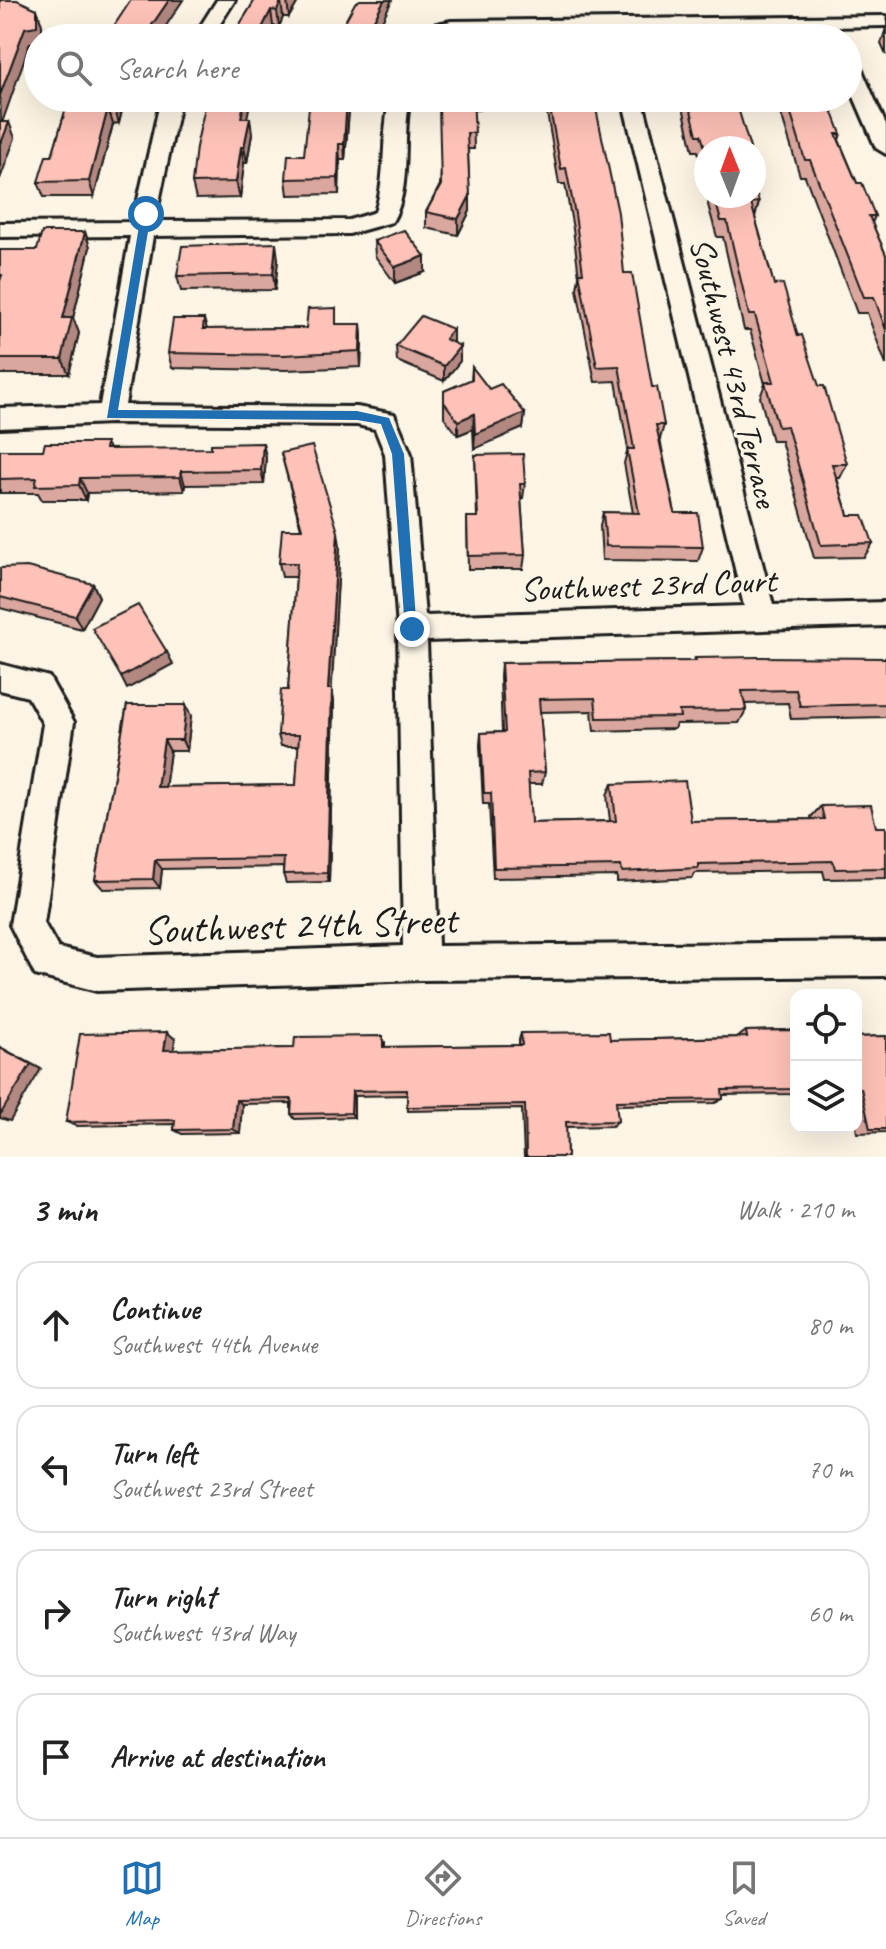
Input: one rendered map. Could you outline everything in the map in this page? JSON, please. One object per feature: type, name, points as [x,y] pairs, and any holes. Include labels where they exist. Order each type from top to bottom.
[{"type":"street","points":[[211,24],[226,0]]},
{"type":"street","points":[[862,25],[886,21]]},
{"type":"street","points":[[862,93],[886,148]]},
{"type":"street","points":[[111,414],[143,227],[168,112]]},
{"type":"street","points":[[0,230],[349,227],[384,217],[393,195],[396,112]]},
{"type":"street","name":"Southwest 43rd Terrace","points":[[635,112],[761,616]]},
{"type":"street","points":[[0,418],[111,414],[357,416],[385,421],[398,454],[412,629],[421,963]]},
{"type":"street","name":"Southwest 23rd Court","points":[[412,629],[886,614]]},
{"type":"street","name":"Southwest 24th Street","points":[[0,677],[38,686],[59,722],[27,925],[47,963],[97,974],[421,963],[886,959]]},
{"type":"building","points":[[0,0],[17,0],[37,9],[37,24],[24,24],[0,95]]},
{"type":"building","points":[[131,0],[169,0],[153,24],[115,24]]},
{"type":"building","points":[[255,0],[288,0],[281,1],[277,11],[271,10],[264,24],[240,24]]},
{"type":"building","points":[[360,0],[384,0],[372,24],[344,24],[355,3]]},
{"type":"building","points":[[65,112],[107,112],[89,181],[38,182],[46,156],[52,156]]},
{"type":"building","points":[[204,112],[242,112],[241,118],[250,118],[244,147],[241,147],[236,182],[192,183]]},
{"type":"building","points":[[309,112],[346,112],[344,144],[339,144],[338,178],[286,179],[288,155],[304,155]]},
{"type":"building","points":[[439,112],[474,112],[475,133],[467,133],[470,196],[458,219],[426,212],[441,185]]},
{"type":"building","points":[[551,112],[597,112],[618,213],[624,273],[632,273],[652,387],[657,387],[664,425],[656,425],[675,513],[698,513],[703,547],[606,546],[603,512],[639,513],[627,449],[634,449],[619,366],[597,367],[579,273],[583,273],[575,214],[566,168],[561,169]]},
{"type":"building","points":[[691,112],[739,112],[746,136],[701,136],[697,135]]},
{"type":"building","points":[[790,112],[833,112],[841,134],[836,134],[857,183],[862,183],[875,216],[869,216],[886,255],[886,330],[874,297],[864,297],[810,160],[805,160]]},
{"type":"building","points":[[0,122],[9,122],[0,146]]},
{"type":"building","points":[[717,208],[752,208],[774,285],[783,284],[798,336],[802,335],[819,386],[824,386],[847,464],[832,464],[848,515],[863,515],[873,543],[821,545],[787,426],[778,427],[765,382],[774,382],[755,315],[749,315],[727,221],[721,221]]},
{"type":"building","points":[[404,230],[425,256],[395,267],[374,241]]},
{"type":"building","points":[[42,232],[85,232],[63,318],[72,318],[62,359],[0,359],[0,250],[37,250]]},
{"type":"building","points":[[276,243],[273,274],[177,276],[182,246]]},
{"type":"building","points":[[336,308],[336,324],[361,324],[360,351],[284,355],[168,353],[173,319],[204,319],[203,329],[306,328],[308,309]]},
{"type":"building","points":[[421,316],[453,329],[445,339],[460,346],[444,366],[396,346]]},
{"type":"building","points":[[472,367],[489,389],[501,384],[525,413],[475,434],[474,414],[458,421],[444,402],[444,391],[472,379]]},
{"type":"building","points":[[45,443],[106,443],[105,449],[211,448],[211,444],[263,443],[261,470],[181,471],[180,477],[80,478],[79,485],[35,486],[37,478],[0,479],[0,450],[43,450]]},
{"type":"building","points":[[312,446],[338,532],[328,689],[332,689],[327,873],[283,874],[284,858],[155,860],[153,879],[95,880],[127,705],[186,705],[182,740],[164,740],[157,787],[296,785],[299,735],[278,735],[281,690],[288,690],[297,563],[279,563],[282,529],[302,529],[281,453]]},
{"type":"building","points":[[523,454],[525,484],[520,484],[525,555],[468,556],[467,517],[478,517],[475,455]]},
{"type":"building","points":[[27,567],[93,584],[75,616],[0,597],[0,568]]},
{"type":"building","points":[[138,605],[167,652],[121,677],[92,628]]},
{"type":"building","points":[[695,658],[886,658],[886,704],[800,706],[796,690],[742,691],[746,710],[679,711],[680,717],[597,718],[595,698],[539,699],[545,772],[528,773],[531,823],[616,821],[612,784],[685,781],[691,821],[824,819],[821,806],[871,805],[876,827],[886,827],[886,868],[835,869],[833,861],[698,864],[698,868],[622,872],[621,866],[494,868],[491,793],[484,793],[481,733],[505,732],[501,663],[696,661]]},
{"type":"building","points":[[790,1030],[790,1089],[722,1090],[723,1099],[616,1101],[618,1121],[566,1122],[567,1157],[526,1157],[525,1105],[407,1107],[407,1090],[352,1091],[351,1113],[291,1114],[292,1099],[236,1100],[233,1129],[174,1130],[175,1120],[66,1122],[80,1034],[167,1032],[164,1050],[294,1048],[295,1037],[383,1036],[383,1047],[522,1045],[521,1033],[609,1032],[610,1040],[747,1037],[746,1031]]},
{"type":"building","points":[[886,1036],[886,1129],[870,1129],[862,1093],[862,1037]]},
{"type":"building","points":[[0,1048],[31,1064],[0,1115]]},
{"type":"route","points":[[146,214],[111,414],[357,416],[385,421],[398,454],[412,629]]}]
